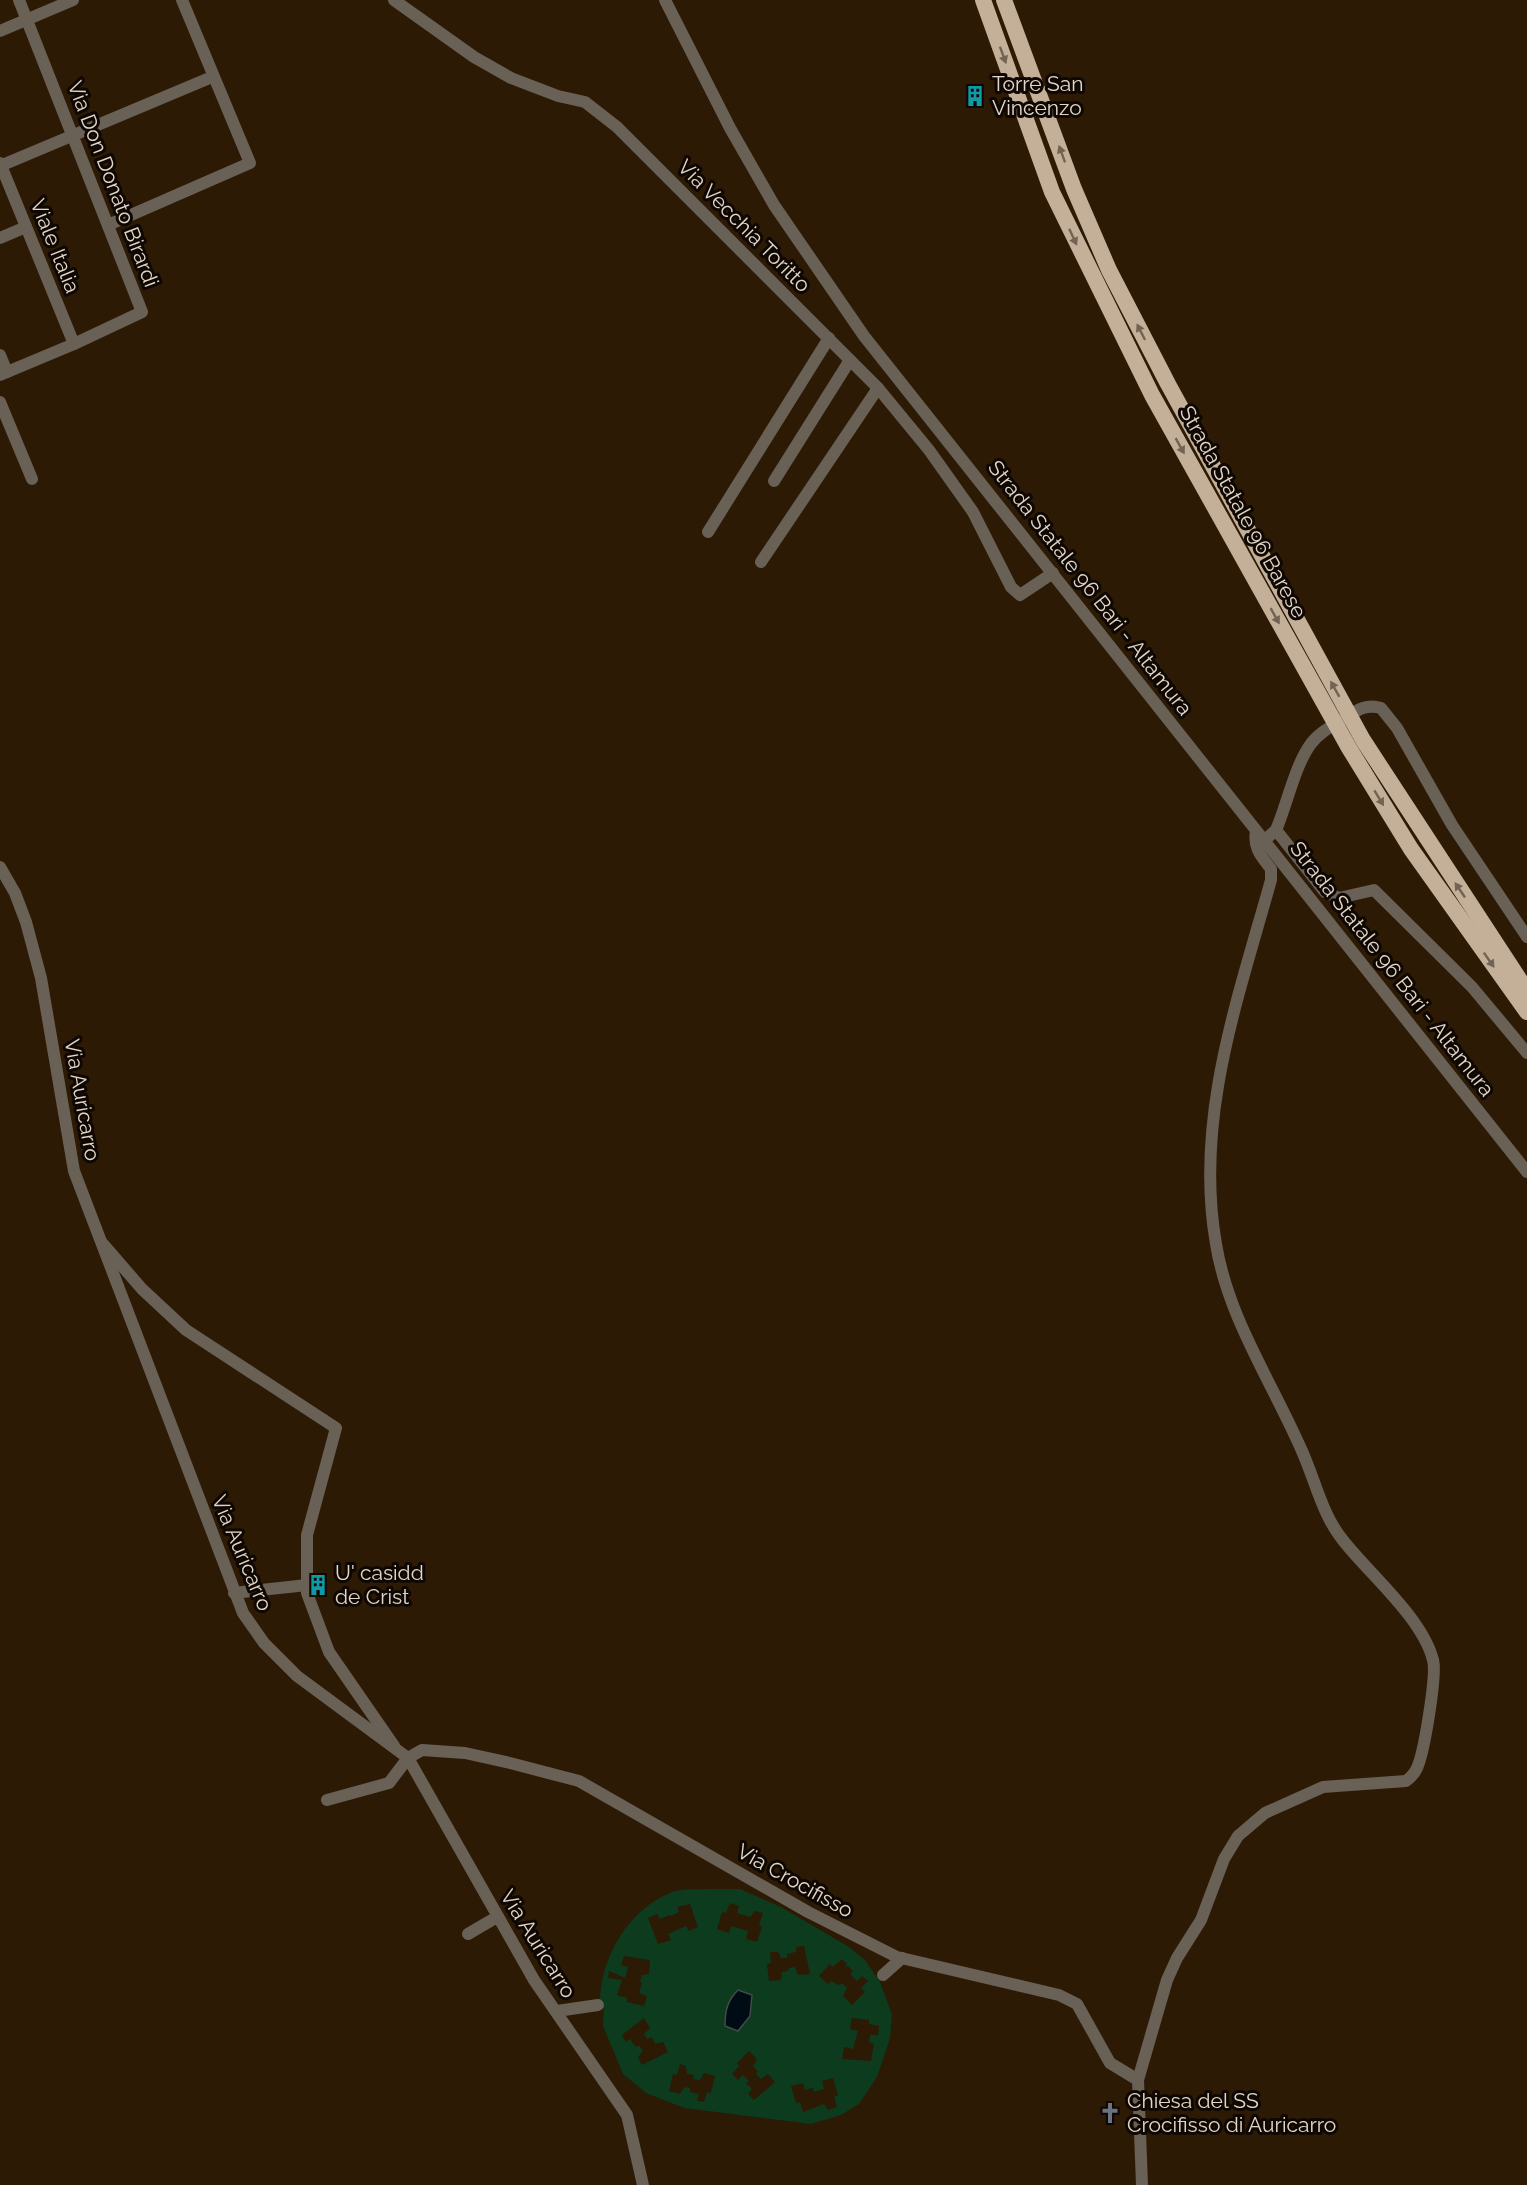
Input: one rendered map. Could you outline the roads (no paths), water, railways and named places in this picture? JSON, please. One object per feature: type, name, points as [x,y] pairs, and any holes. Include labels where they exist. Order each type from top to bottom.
[{"type":"highway","name":"Strada Statale 96 Barese","points":[[983,0],[1052,192],[1152,395],[1356,744],[1527,991]]},
{"type":"highway","name":"Strada Statale 96 Barese","points":[[1004,0],[1074,189],[1109,270],[1411,849],[1527,1012]]},
{"type":"street","name":"Via Don Donato Birardi","points":[[19,0],[142,312],[74,344]]},
{"type":"street","points":[[0,31],[73,0]]},
{"type":"street","points":[[108,225],[250,163],[182,0]]},
{"type":"street","name":"Via Vecchia Toritto","points":[[394,0],[474,57],[511,78],[558,96],[585,102],[617,127],[878,388],[929,450],[973,512],[1011,587],[1020,595],[1053,573]]},
{"type":"street","name":"Strada Statale 96 Bari - Altamura","points":[[665,0],[730,128],[774,205],[864,336],[1527,1172]]},
{"type":"street","points":[[0,165],[212,76]]},
{"type":"street","name":"Viale Italia","points":[[0,165],[74,344]]},
{"type":"street","points":[[0,238],[26,227]]},
{"type":"street","points":[[708,532],[829,338]]},
{"type":"street","points":[[0,355],[4,373],[74,344]]},
{"type":"street","points":[[774,481],[850,360]]},
{"type":"street","points":[[761,562],[878,388]]},
{"type":"street","points":[[0,402],[32,478]]},
{"type":"street","points":[[1142,2185],[1138,2080],[1167,1980],[1177,1958],[1201,1920],[1224,1859],[1238,1836],[1265,1813],[1323,1787],[1406,1781],[1416,1771],[1420,1756],[1434,1674],[1433,1659],[1423,1638],[1394,1597],[1341,1539],[1328,1519],[1302,1450],[1225,1288],[1215,1243],[1210,1190],[1216,1088],[1271,880],[1271,869],[1257,852],[1255,841],[1260,835],[1276,830],[1288,802],[1299,765],[1310,745],[1322,732],[1359,709],[1368,706],[1381,708],[1397,728],[1452,825],[1526,934]]},
{"type":"street","points":[[1276,830],[1325,892],[1339,898],[1374,890],[1472,987],[1527,1053]]},
{"type":"street","name":"Via Auricarro","points":[[0,867],[15,893],[26,922],[41,978],[74,1171],[243,1613],[264,1643],[297,1676],[408,1758],[534,1980],[627,2115],[643,2185]]},
{"type":"street","points":[[99,1240],[142,1289],[186,1330],[336,1428],[307,1535],[307,1593],[329,1652],[395,1747]]},
{"type":"street","points":[[234,1593],[307,1585]]},
{"type":"street","name":"Via Crocifisso","points":[[408,1758],[422,1750],[465,1753],[579,1781],[808,1912],[902,1958],[1059,1995],[1077,2004],[1110,2063],[1138,2080]]},
{"type":"street","points":[[327,1800],[389,1783],[408,1758]]},
{"type":"street","points":[[468,1935],[497,1917]]},
{"type":"street","points":[[883,1976],[902,1958]]},
{"type":"street","points":[[557,2011],[598,2005]]},
{"type":"place","name":"Torre San Vincenzo","points":[[975,96]]},
{"type":"place","name":"U' casidd de Crist","points":[[318,1585]]},
{"type":"place","name":"Chiesa del SS Crocifisso di Auricarro","points":[[1110,2113]]}]
